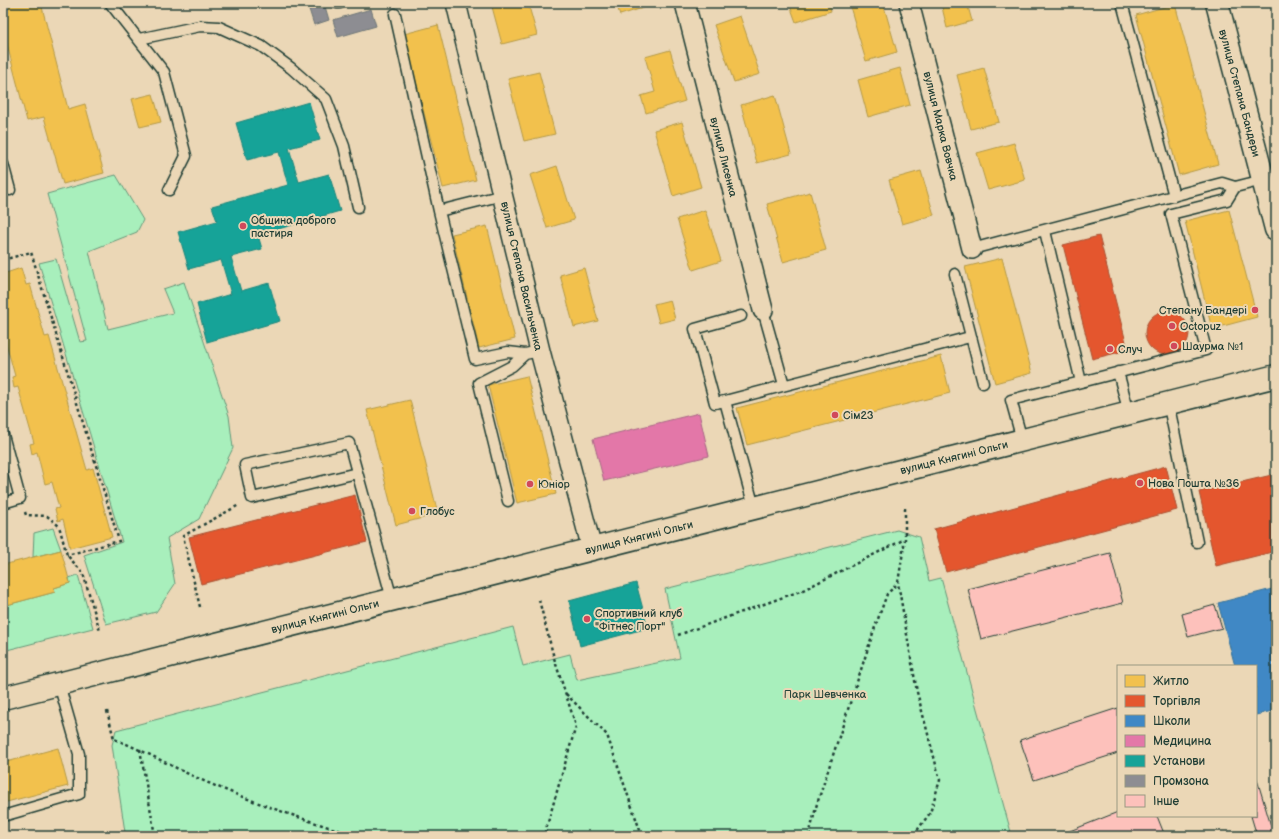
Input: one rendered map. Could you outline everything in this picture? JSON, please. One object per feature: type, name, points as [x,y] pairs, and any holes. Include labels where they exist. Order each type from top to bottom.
[{"type":"street","name":"вулиця Степана Васильченка","points":[[456,3],[503,195],[532,353],[592,549]]},
{"type":"street","name":"вулиця Лисенка","points":[[685,3],[763,310]]},
{"type":"street","name":"вулиця Марка Вовчка","points":[[909,3],[972,249]]},
{"type":"street","name":"вулиця Степана Бандери","points":[[1216,3],[1276,229]]},
{"type":"street","name":"вулиця Княгині Ольги","points":[[3,698],[1168,402],[1276,376]]},
{"type":"lane","points":[[110,3],[164,72],[186,156],[169,190]]},
{"type":"lane","points":[[1122,3],[1174,196]]},
{"type":"lane","points":[[395,14],[439,211],[475,359],[508,352],[532,353]]},
{"type":"lane","points":[[139,39],[200,26],[219,27],[261,46],[291,68],[326,99],[344,146],[358,207]]},
{"type":"lane","points":[[3,164],[10,190]]},
{"type":"lane","points":[[972,249],[1045,231],[1222,183],[1235,187],[1263,180]]},
{"type":"lane","points":[[1022,440],[1011,400],[1206,350],[1170,214],[1227,200],[1235,187]]},
{"type":"lane","points":[[439,211],[503,195]]},
{"type":"lane","points":[[1045,231],[1081,382]]},
{"type":"lane","points":[[955,274],[982,382]]},
{"type":"lane","points":[[763,310],[784,385]]},
{"type":"lane","points":[[741,316],[695,329],[715,403],[970,337]]},
{"type":"lane","points":[[508,501],[479,383],[512,366],[532,353]]},
{"type":"lane","points":[[1118,372],[1129,412]]},
{"type":"lane","points":[[725,401],[754,507]]},
{"type":"lane","points":[[1168,402],[1197,542]]},
{"type":"lane","points":[[3,435],[20,498],[3,504]]},
{"type":"lane","points":[[357,473],[252,498],[245,465],[349,444],[392,599]]},
{"type":"lane","points":[[3,816],[79,794],[79,754],[59,684]]},
{"type":"path","points":[[3,260],[31,252],[119,541],[67,555]]},
{"type":"path","points":[[20,498],[26,515],[47,516],[59,526],[67,555],[84,573],[100,631]]},
{"type":"path","points":[[200,607],[183,536],[252,498]]},
{"type":"path","points":[[905,508],[905,539],[898,582],[917,692],[940,780],[930,813],[914,836]]},
{"type":"path","points":[[678,635],[803,590],[905,539]]},
{"type":"path","points":[[810,836],[818,800],[874,630],[887,594],[898,582]]},
{"type":"path","points":[[539,600],[564,693],[576,726],[544,836]]},
{"type":"path","points":[[564,693],[607,735],[642,836]]},
{"type":"path","points":[[108,711],[114,739],[140,749],[197,778],[311,822],[358,836]]},
{"type":"path","points":[[140,749],[155,836]]},
{"type":"green space","points":[[116,175],[143,220],[137,232],[89,251],[108,329],[173,313],[163,289],[184,282],[229,416],[233,448],[199,519],[167,538],[175,584],[156,612],[106,624],[84,555],[122,542],[39,263],[56,259],[80,342],[87,341],[47,194]]},
{"type":"green space","points":[[53,528],[61,550],[33,557],[34,533]]},
{"type":"green space","name":"Парк Шевченка","points":[[897,530],[919,537],[929,581],[941,578],[1012,836],[119,836],[125,832],[112,745],[116,730],[513,627],[523,666],[570,654],[577,680],[680,658],[665,589]]},
{"type":"green space","points":[[78,575],[93,628],[3,651],[3,606],[55,592],[54,588],[70,583],[69,578]]},
{"type":"building: Житло","points":[[3,3],[41,3],[68,109],[85,104],[104,173],[63,184],[44,117],[27,121],[3,29]]},
{"type":"building: Житло","points":[[491,3],[528,3],[537,35],[502,44]]},
{"type":"building: Житло","points":[[616,3],[655,3],[656,4],[620,15]]},
{"type":"building: Житло","points":[[789,3],[829,3],[831,11],[796,22]]},
{"type":"building: Житло","points":[[849,3],[883,3],[897,52],[866,61]]},
{"type":"building: Житло","points":[[941,3],[967,3],[972,21],[947,28]]},
{"type":"building: Житло","points":[[1175,4],[1218,164],[1179,175],[1136,15]]},
{"type":"building: Житло","points":[[740,16],[760,74],[734,82],[714,25]]},
{"type":"building: Житло","points":[[438,25],[476,180],[443,188],[404,34]]},
{"type":"building: Житло","points":[[670,50],[685,101],[646,113],[641,96],[655,92],[645,57]]},
{"type":"building: Житло","points":[[900,68],[910,105],[868,117],[858,80]]},
{"type":"building: Житло","points":[[984,68],[999,122],[971,129],[957,75]]},
{"type":"building: Житло","points":[[539,72],[555,134],[524,141],[508,79]]},
{"type":"building: Житло","points":[[153,94],[161,122],[140,127],[132,99]]},
{"type":"building: Житло","points":[[775,95],[791,154],[757,163],[741,105]]},
{"type":"building: Житло","points":[[682,122],[701,187],[673,196],[654,130]]},
{"type":"building: Житло","points":[[1014,143],[1025,180],[988,190],[977,153]]},
{"type":"building: Житло","points":[[557,166],[574,220],[547,228],[530,175]]},
{"type":"building: Житло","points":[[921,171],[934,215],[902,224],[889,180]]},
{"type":"building: Житло","points":[[810,192],[826,250],[783,262],[767,204]]},
{"type":"building: Житло","points":[[705,210],[721,261],[693,270],[677,219]]},
{"type":"building: Житло","points":[[1229,210],[1257,317],[1212,329],[1185,221]]},
{"type":"building: Житло","points":[[487,226],[515,339],[479,348],[452,234]]},
{"type":"building: Житло","points":[[1002,258],[1032,373],[995,383],[965,267]]},
{"type":"building: Житло","points":[[21,268],[26,285],[30,284],[45,337],[49,336],[87,470],[93,468],[112,537],[70,548],[63,519],[58,521],[55,509],[59,508],[52,482],[45,484],[37,452],[32,454],[30,444],[34,443],[18,387],[14,388],[12,377],[15,376],[3,332],[3,274]]},
{"type":"building: Житло","points":[[584,268],[598,321],[574,327],[560,275]]},
{"type":"building: Житло","points":[[670,300],[675,319],[659,323],[654,304]]},
{"type":"building: Житло","points":[[941,356],[950,393],[747,445],[737,408]]},
{"type":"building: Житло","points":[[527,376],[556,494],[517,503],[488,385]]},
{"type":"building: Житло","points":[[410,400],[438,514],[396,525],[367,410]]},
{"type":"building: Житло","points":[[61,550],[70,583],[54,588],[55,592],[3,606],[3,565]]},
{"type":"building: Житло","points":[[58,748],[68,786],[3,803],[3,763]]},
{"type":"building: Торгівля","points":[[1099,236],[1128,350],[1092,359],[1063,245]]},
{"type":"building: Торгівля","points":[[1167,311],[1179,315],[1185,321],[1189,333],[1185,345],[1179,351],[1167,355],[1155,351],[1149,345],[1145,333],[1149,321],[1155,315]]},
{"type":"building: Торгівля","points":[[1166,466],[1177,510],[946,572],[934,529]]},
{"type":"building: Торгівля","points":[[1276,474],[1276,551],[1216,566],[1199,492]]},
{"type":"building: Торгівля","points":[[355,495],[367,542],[201,584],[189,537]]},
{"type":"building: Школи","points":[[1276,588],[1276,710],[1257,715],[1257,665],[1235,665],[1218,603]]},
{"type":"building: Медицина","points":[[699,413],[709,456],[604,481],[593,439]]},
{"type":"building: Установи","name":"Община доброго пастиря","points":[[309,102],[320,140],[289,148],[299,182],[329,174],[340,211],[258,235],[262,249],[231,257],[241,291],[269,283],[280,321],[207,342],[197,304],[231,294],[221,260],[189,269],[178,232],[217,221],[212,206],[288,185],[279,152],[247,160],[236,123]]},
{"type":"building: Установи","points":[[636,583],[648,628],[580,646],[569,601]]},
{"type":"building: Промзона","points":[[307,3],[324,3],[329,20],[314,25]]},
{"type":"building: Промзона","points":[[371,9],[376,26],[338,37],[333,20]]},
{"type":"building: Інше","points":[[1110,553],[1123,603],[981,639],[968,589]]},
{"type":"building: Інше","points":[[1215,605],[1222,628],[1188,637],[1182,614]]},
{"type":"building: Інше","points":[[1117,708],[1117,753],[1034,780],[1020,740]]},
{"type":"building: Інше","points":[[1257,779],[1274,836],[1257,836],[1251,817],[1257,817]]},
{"type":"building: Інше","points":[[1117,812],[1117,817],[1157,817],[1165,836],[1057,836]]},
{"type":"place","name":"Община доброго пастиря","points":[[243,226]]},
{"type":"place","name":"Степану Бандері","points":[[1255,310]]},
{"type":"place","name":"Octopuz","points":[[1172,326]]},
{"type":"place","name":"Шаурма №1","points":[[1174,346]]},
{"type":"place","name":"Случ","points":[[1110,349]]},
{"type":"place","name":"Сім23","points":[[835,415]]},
{"type":"place","name":"Нова Пошта №36","points":[[1140,483]]},
{"type":"place","name":"Юніор","points":[[530,484]]},
{"type":"place","name":"Глобус","points":[[412,511]]},
{"type":"place","name":"Спортивний клуб \"Фітнес Порт\"","points":[[587,619]]}]
